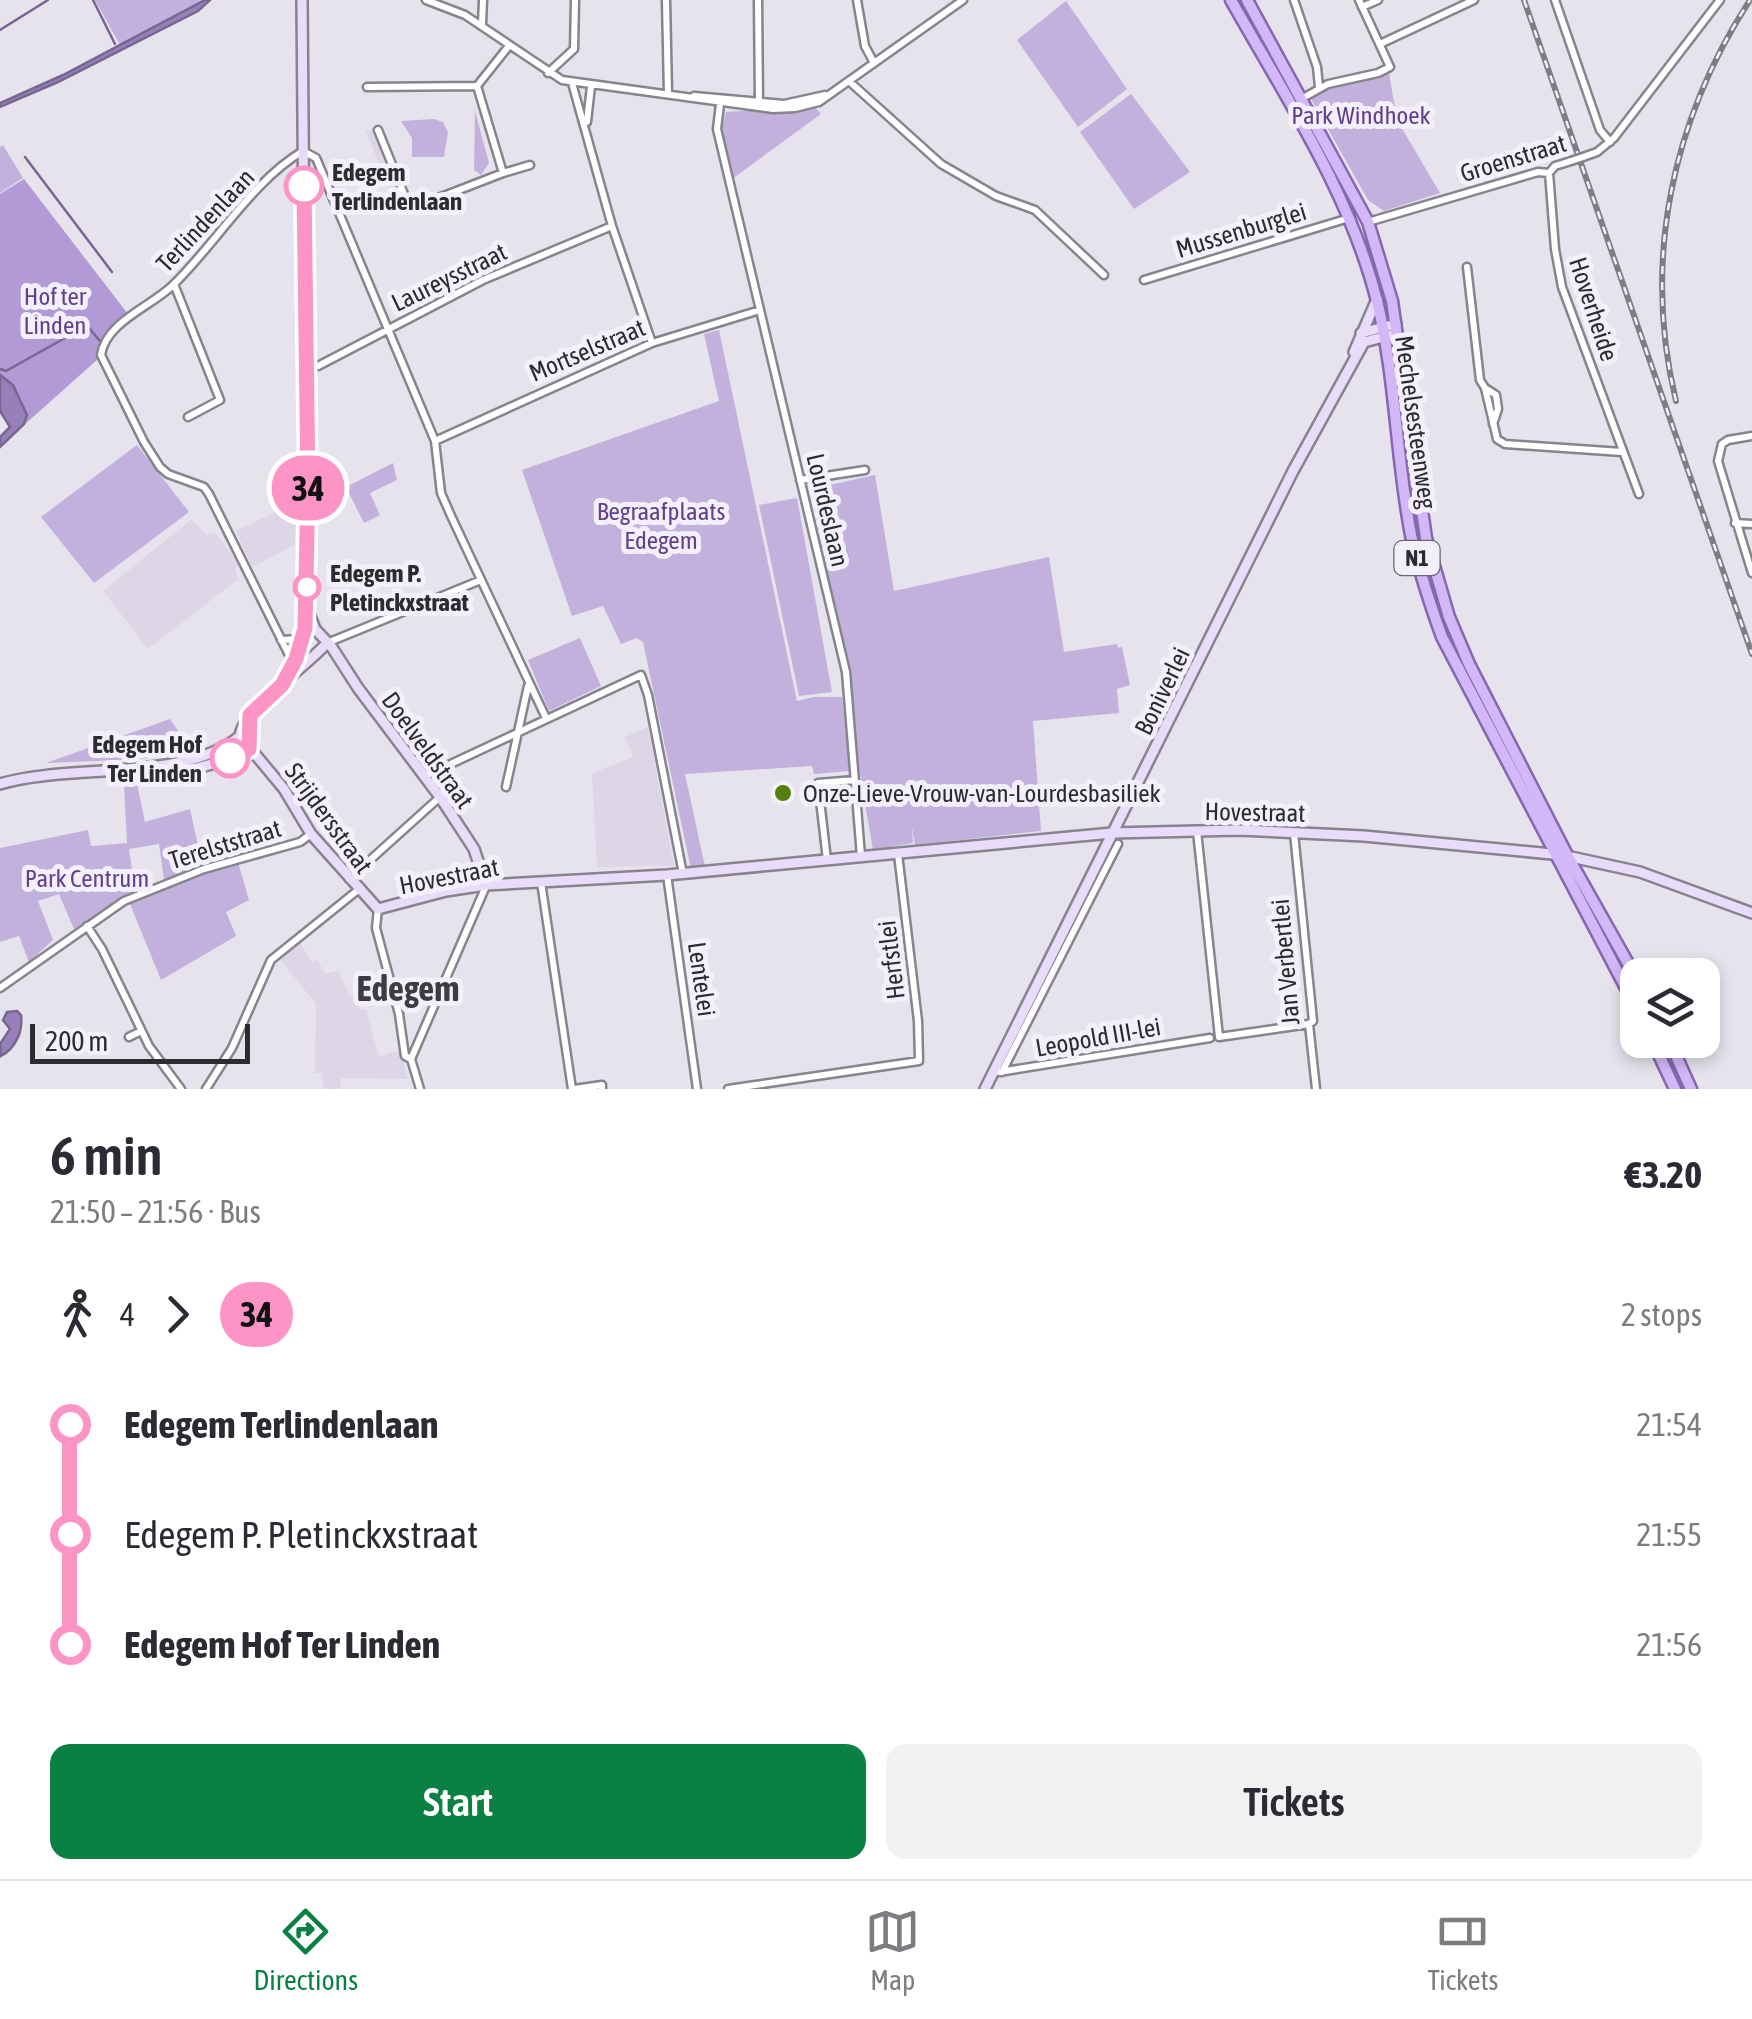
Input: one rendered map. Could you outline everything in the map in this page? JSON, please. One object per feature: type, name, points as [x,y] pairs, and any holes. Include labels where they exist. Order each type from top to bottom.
[{"type":"main road","name":"Mechelsesteenweg","points":[[1231,0],[1350,218],[1384,330],[1411,532],[1427,595],[1452,661],[1561,856],[1624,958]]},
{"type":"main road","name":"Mechelsesteenweg","points":[[1247,0],[1368,222],[1397,329],[1423,524],[1441,597],[1469,664],[1620,975]]},
{"type":"main road","points":[[1660,1058],[1675,1089]]},
{"type":"main road","points":[[1676,1058],[1691,1089]]},
{"type":"street","points":[[282,685],[302,639],[307,601],[302,0]]},
{"type":"street","points":[[426,0],[482,25],[508,47],[572,83],[758,105]]},
{"type":"street","points":[[482,25],[483,0]]},
{"type":"street","points":[[548,72],[574,49],[574,0]]},
{"type":"street","points":[[666,0],[668,94]]},
{"type":"street","points":[[758,0],[758,105]]},
{"type":"street","points":[[857,0],[865,46],[874,63]]},
{"type":"street","points":[[686,96],[720,104],[758,105],[784,104],[832,93],[963,0]]},
{"type":"street","points":[[1294,0],[1319,87]]},
{"type":"street","points":[[1301,99],[1319,87],[1378,73],[1390,66],[1360,4],[1378,0]]},
{"type":"street","points":[[1380,44],[1474,0]]},
{"type":"street","points":[[1555,0],[1600,130],[1610,142]]},
{"type":"street","name":"Groenstraat","points":[[1368,222],[1549,172],[1555,166],[1594,154],[1610,142],[1720,0]]},
{"type":"street","points":[[477,86],[508,47]]},
{"type":"street","points":[[850,82],[941,164],[996,196],[1035,210],[1104,275]]},
{"type":"street","points":[[572,83],[612,226],[652,343]]},
{"type":"street","points":[[368,87],[477,86]]},
{"type":"street","points":[[477,86],[503,173]]},
{"type":"street","points":[[586,128],[590,86]]},
{"type":"street","name":"Lourdeslaan","points":[[720,104],[717,129],[846,672],[861,858]]},
{"type":"street","points":[[378,130],[410,209],[530,165]]},
{"type":"street","points":[[303,151],[316,158],[390,327],[435,442],[441,493],[546,718]]},
{"type":"street","name":"Terlindenlaan","points":[[281,640],[209,494],[204,487],[168,474],[160,466],[103,360],[102,349],[110,333],[174,284],[268,180],[303,151]]},
{"type":"street","name":"Hoverheide","points":[[1549,172],[1554,249],[1562,287],[1638,494]]},
{"type":"street","name":"Mussenburglei","points":[[1144,280],[1350,218]]},
{"type":"street","name":"Laureysstraat","points":[[306,369],[482,280],[612,226]]},
{"type":"street","points":[[1467,266],[1480,380],[1497,439],[1505,444],[1622,452]]},
{"type":"street","points":[[174,284],[220,400],[188,417]]},
{"type":"street","name":"Boniverlei","points":[[1350,364],[1377,299]]},
{"type":"street","name":"Mortselstraat","points":[[435,442],[652,343],[760,310]]},
{"type":"street","points":[[1361,332],[1397,329]]},
{"type":"street","name":"Boniverlei","points":[[998,1072],[1293,471],[1364,342],[1384,330]]},
{"type":"street","points":[[1752,436],[1722,444],[1718,461],[1752,573]]},
{"type":"street","points":[[800,480],[865,470]]},
{"type":"street","points":[[1735,522],[1752,524]]},
{"type":"street","points":[[0,784],[44,774],[112,770],[158,773],[249,749],[244,737],[250,715],[327,643],[481,580]]},
{"type":"street","name":"Doelveldstraat","points":[[307,601],[314,629],[425,776],[474,849],[486,885]]},
{"type":"street","points":[[307,663],[289,655],[281,640],[316,636],[327,643]]},
{"type":"street","points":[[425,776],[641,674],[683,874]]},
{"type":"street","points":[[506,787],[528,685]]},
{"type":"street","points":[[206,761],[244,737]]},
{"type":"street","name":"Strijdersstraat","points":[[249,749],[284,789],[310,834],[378,909]]},
{"type":"street","points":[[827,860],[818,783],[855,780]]},
{"type":"street","points":[[349,879],[440,798]]},
{"type":"street","points":[[1197,830],[1214,1037]]},
{"type":"street","name":"Hovestraat","points":[[378,909],[486,885],[683,874],[1112,833],[1197,830],[1294,832],[1561,856],[1624,867],[1752,914]]},
{"type":"street","name":"Jan Verbertlei","points":[[1294,832],[1316,1089]]},
{"type":"street","name":"Terelststraat","points":[[0,988],[124,900],[183,876],[300,842],[310,834]]},
{"type":"street","name":"Boniverlei","points":[[985,1089],[998,1072],[1118,844]]},
{"type":"street","name":"Herfstlei","points":[[728,1089],[919,1061],[918,1021],[898,854]]},
{"type":"street","name":"Lentelei","points":[[668,875],[698,1089]]},
{"type":"street","points":[[541,882],[573,1089],[602,1087]]},
{"type":"street","points":[[420,1089],[411,1059],[486,885]]},
{"type":"street","points":[[206,1089],[232,1048],[271,960],[358,890]]},
{"type":"street","points":[[378,909],[376,928],[400,1014],[406,1056],[411,1059]]},
{"type":"street","points":[[87,926],[102,948],[141,1031],[181,1089]]},
{"type":"street","name":"Leopold III-lei","points":[[998,1072],[1309,1024]]},
{"type":"street","points":[[129,1037],[141,1031]]},
{"type":"shaded area","points":[[210,0],[198,11],[0,107],[0,103],[63,75]]},
{"type":"shaded area","points":[[372,129],[399,196],[393,199],[366,131]]},
{"type":"shaded area","points":[[0,375],[13,385],[27,415],[24,424],[0,447],[0,437],[10,427],[0,411]]},
{"type":"shaded area","points":[[295,502],[295,545],[252,567],[236,531]]},
{"type":"shaded area","points":[[192,519],[206,535],[216,533],[239,564],[235,569],[238,579],[148,649],[103,591]]},
{"type":"shaded area","points":[[648,727],[674,866],[597,867],[592,773],[633,757],[625,737]]},
{"type":"shaded area","points":[[299,941],[312,962],[317,960],[326,974],[338,971],[350,995],[356,994],[360,1010],[366,1009],[379,1057],[400,1050],[408,1079],[341,1078],[340,1089],[323,1089],[323,1073],[315,1073],[316,1004],[279,958]]},
{"type":"shaded area","points":[[17,1011],[21,1015],[20,1033],[1,1056],[0,1044],[10,1029],[3,1020],[7,1012]]},
{"type":"green space","points":[[95,0],[203,0],[120,45]]},
{"type":"green space","points":[[1066,1],[1127,89],[1078,127],[1017,40]]},
{"type":"green space","name":"Park Windhoek","points":[[1389,73],[1397,120],[1440,193],[1384,211],[1368,200],[1310,97],[1328,87]]},
{"type":"green space","points":[[1131,94],[1190,172],[1134,209],[1080,132]]},
{"type":"green space","points":[[814,106],[821,114],[732,179],[722,127],[726,112]]},
{"type":"green space","points":[[475,111],[489,163],[481,175],[474,170]]},
{"type":"green space","points":[[401,121],[443,122],[448,132],[444,157],[412,157],[412,138]]},
{"type":"green space","points":[[3,145],[23,178],[0,193],[0,147]]},
{"type":"green space","name":"Hof ter Linden","points":[[24,179],[128,314],[106,333],[98,359],[24,425],[0,414],[0,194]]},
{"type":"green space","name":"Begraafplaats Edegem","points":[[719,330],[797,701],[842,697],[850,771],[814,774],[812,766],[685,774],[705,867],[691,869],[643,642],[637,638],[621,644],[603,606],[572,616],[522,470],[719,401],[704,334]]},
{"type":"green space","points":[[137,445],[189,512],[94,583],[41,517]]},
{"type":"green space","points":[[393,463],[397,480],[370,493],[380,515],[364,523],[346,487]]},
{"type":"green space","points":[[875,475],[894,591],[1049,557],[1064,652],[1117,644],[1122,647],[1130,685],[1117,689],[1119,713],[1033,721],[1041,831],[915,845],[912,827],[913,843],[873,850],[811,489]]},
{"type":"green space","points":[[797,498],[832,692],[799,696],[759,505]]},
{"type":"green space","points":[[580,638],[601,686],[549,711],[528,660]]},
{"type":"green space","points":[[170,719],[191,750],[138,759],[137,754],[125,751],[121,760],[46,763]]},
{"type":"green space","name":"Park Centrum","points":[[137,784],[145,822],[190,809],[202,864],[164,880],[159,844],[129,849],[135,891],[74,929],[59,894],[38,901],[53,940],[29,962],[19,936],[0,942],[0,848],[88,830],[91,846],[127,843],[124,785]]},
{"type":"green space","points":[[238,862],[249,900],[226,912],[236,936],[161,980],[130,904],[202,872]]},
{"type":"waterway","points":[[0,30],[48,0]]},
{"type":"waterway","points":[[93,0],[115,44]]},
{"type":"waterway","points":[[25,157],[112,272]]},
{"type":"waterway","points":[[0,369],[6,371],[81,329],[89,328],[100,341]]},
{"type":"railway","points":[[1524,0],[1752,654]]},
{"type":"railway","points":[[1676,401],[1662,296],[1671,193],[1683,142],[1701,93],[1750,0]]},
{"type":"bus line","name":"34","points":[[230,758],[249,749],[250,715],[282,685],[296,659],[305,628],[308,485],[304,186]]},
{"type":"place","name":"Edegem Terlindenlaan","points":[[304,186]]},
{"type":"place","name":"Edegem P. Pletinckxstraat","points":[[307,587]]},
{"type":"place","name":"Edegem Hof Ter Linden","points":[[230,758]]},
{"type":"place","name":"Onze-Lieve-Vrouw-van-Lourdesbasiliek","points":[[783,793]]},
{"type":"district","name":"Edegem","points":[[408,988]]}]
